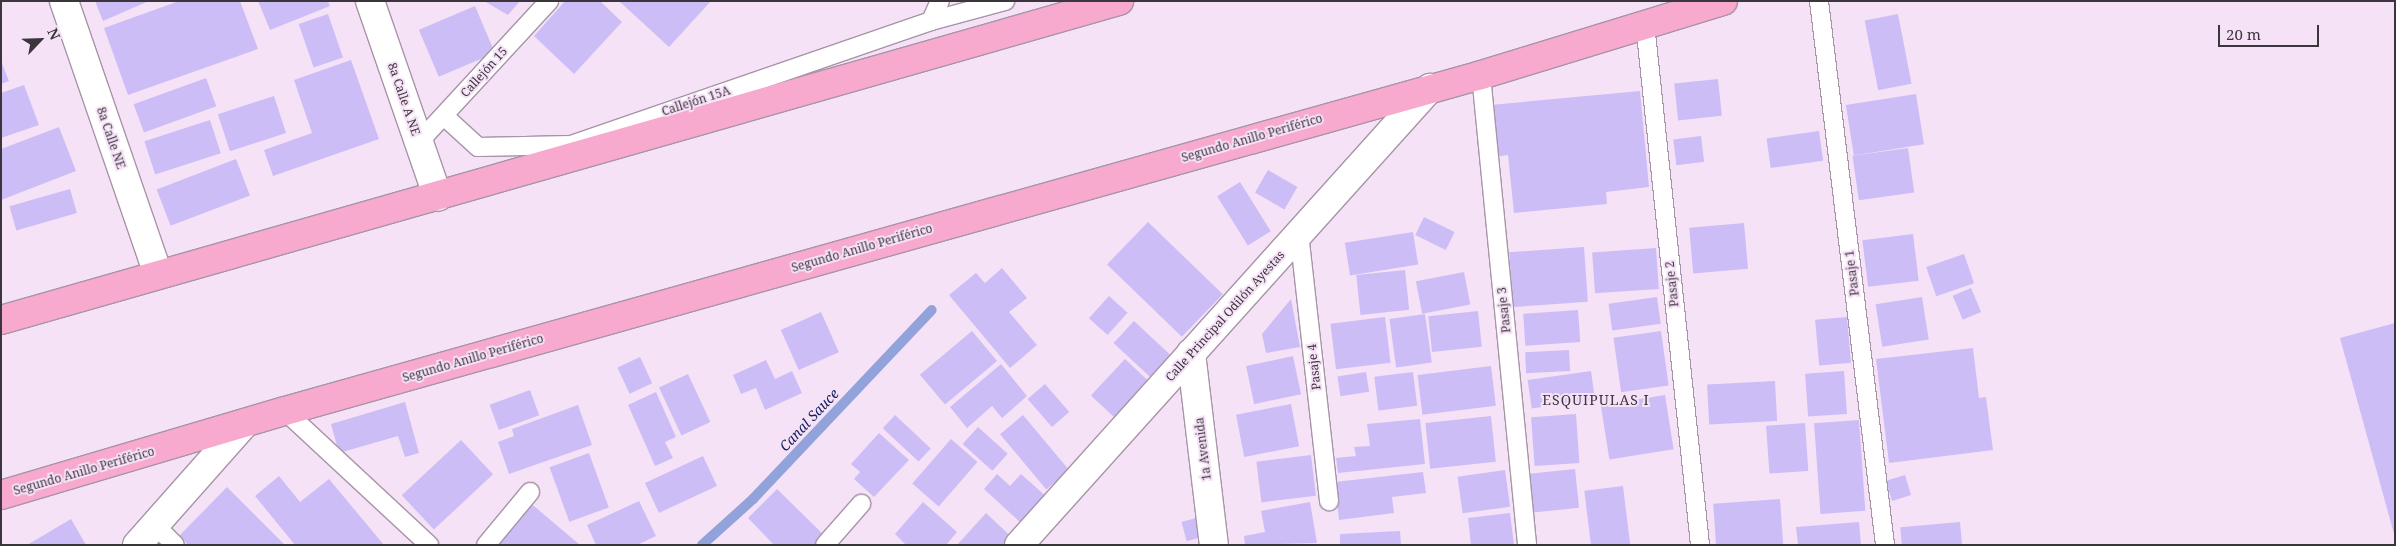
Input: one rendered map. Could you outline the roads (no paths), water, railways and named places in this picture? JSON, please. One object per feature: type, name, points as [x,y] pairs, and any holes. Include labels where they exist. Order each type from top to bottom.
[{"type":"main road","points":[[1,320],[158,274],[438,197],[1119,1]]},
{"type":"main road","name":"Segundo Anillo Periférico","points":[[1,495],[285,411],[1481,75],[1723,1]]},
{"type":"street","name":"8a Calle NE","points":[[64,1],[158,274]]},
{"type":"street","name":"8a Calle A NE","points":[[375,3],[438,197]]},
{"type":"street","name":"Calle Principal Odilón Ayestas","points":[[1019,545],[1430,88]]},
{"type":"street","name":"1a Avenida","points":[[1191,354],[1214,545]]},
{"type":"street","points":[[146,535],[245,423]]},
{"type":"lane","name":"Callejón 15","points":[[419,142],[549,1]]},
{"type":"lane","points":[[931,22],[940,1]]},
{"type":"lane","name":"Callejón 15A","points":[[444,116],[478,147],[571,145],[931,22],[1005,1]]},
{"type":"lane","name":"Pasaje 1","points":[[1819,1],[1885,545]]},
{"type":"lane","name":"Pasaje 2","points":[[1645,24],[1700,545]]},
{"type":"lane","name":"Pasaje 3","points":[[1481,75],[1527,545]]},
{"type":"lane","name":"Pasaje 4","points":[[1299,233],[1329,501]]},
{"type":"lane","points":[[285,411],[429,545]]},
{"type":"lane","points":[[486,545],[530,492]]},
{"type":"lane","points":[[825,545],[861,504]]},
{"type":"lane","points":[[146,535],[175,545]]},
{"type":"waterway","name":"Canal Sauce","points":[[702,545],[753,499],[932,310]]},
{"type":"district","name":"ESQUIPULAS I","points":[[1596,400]]}]
